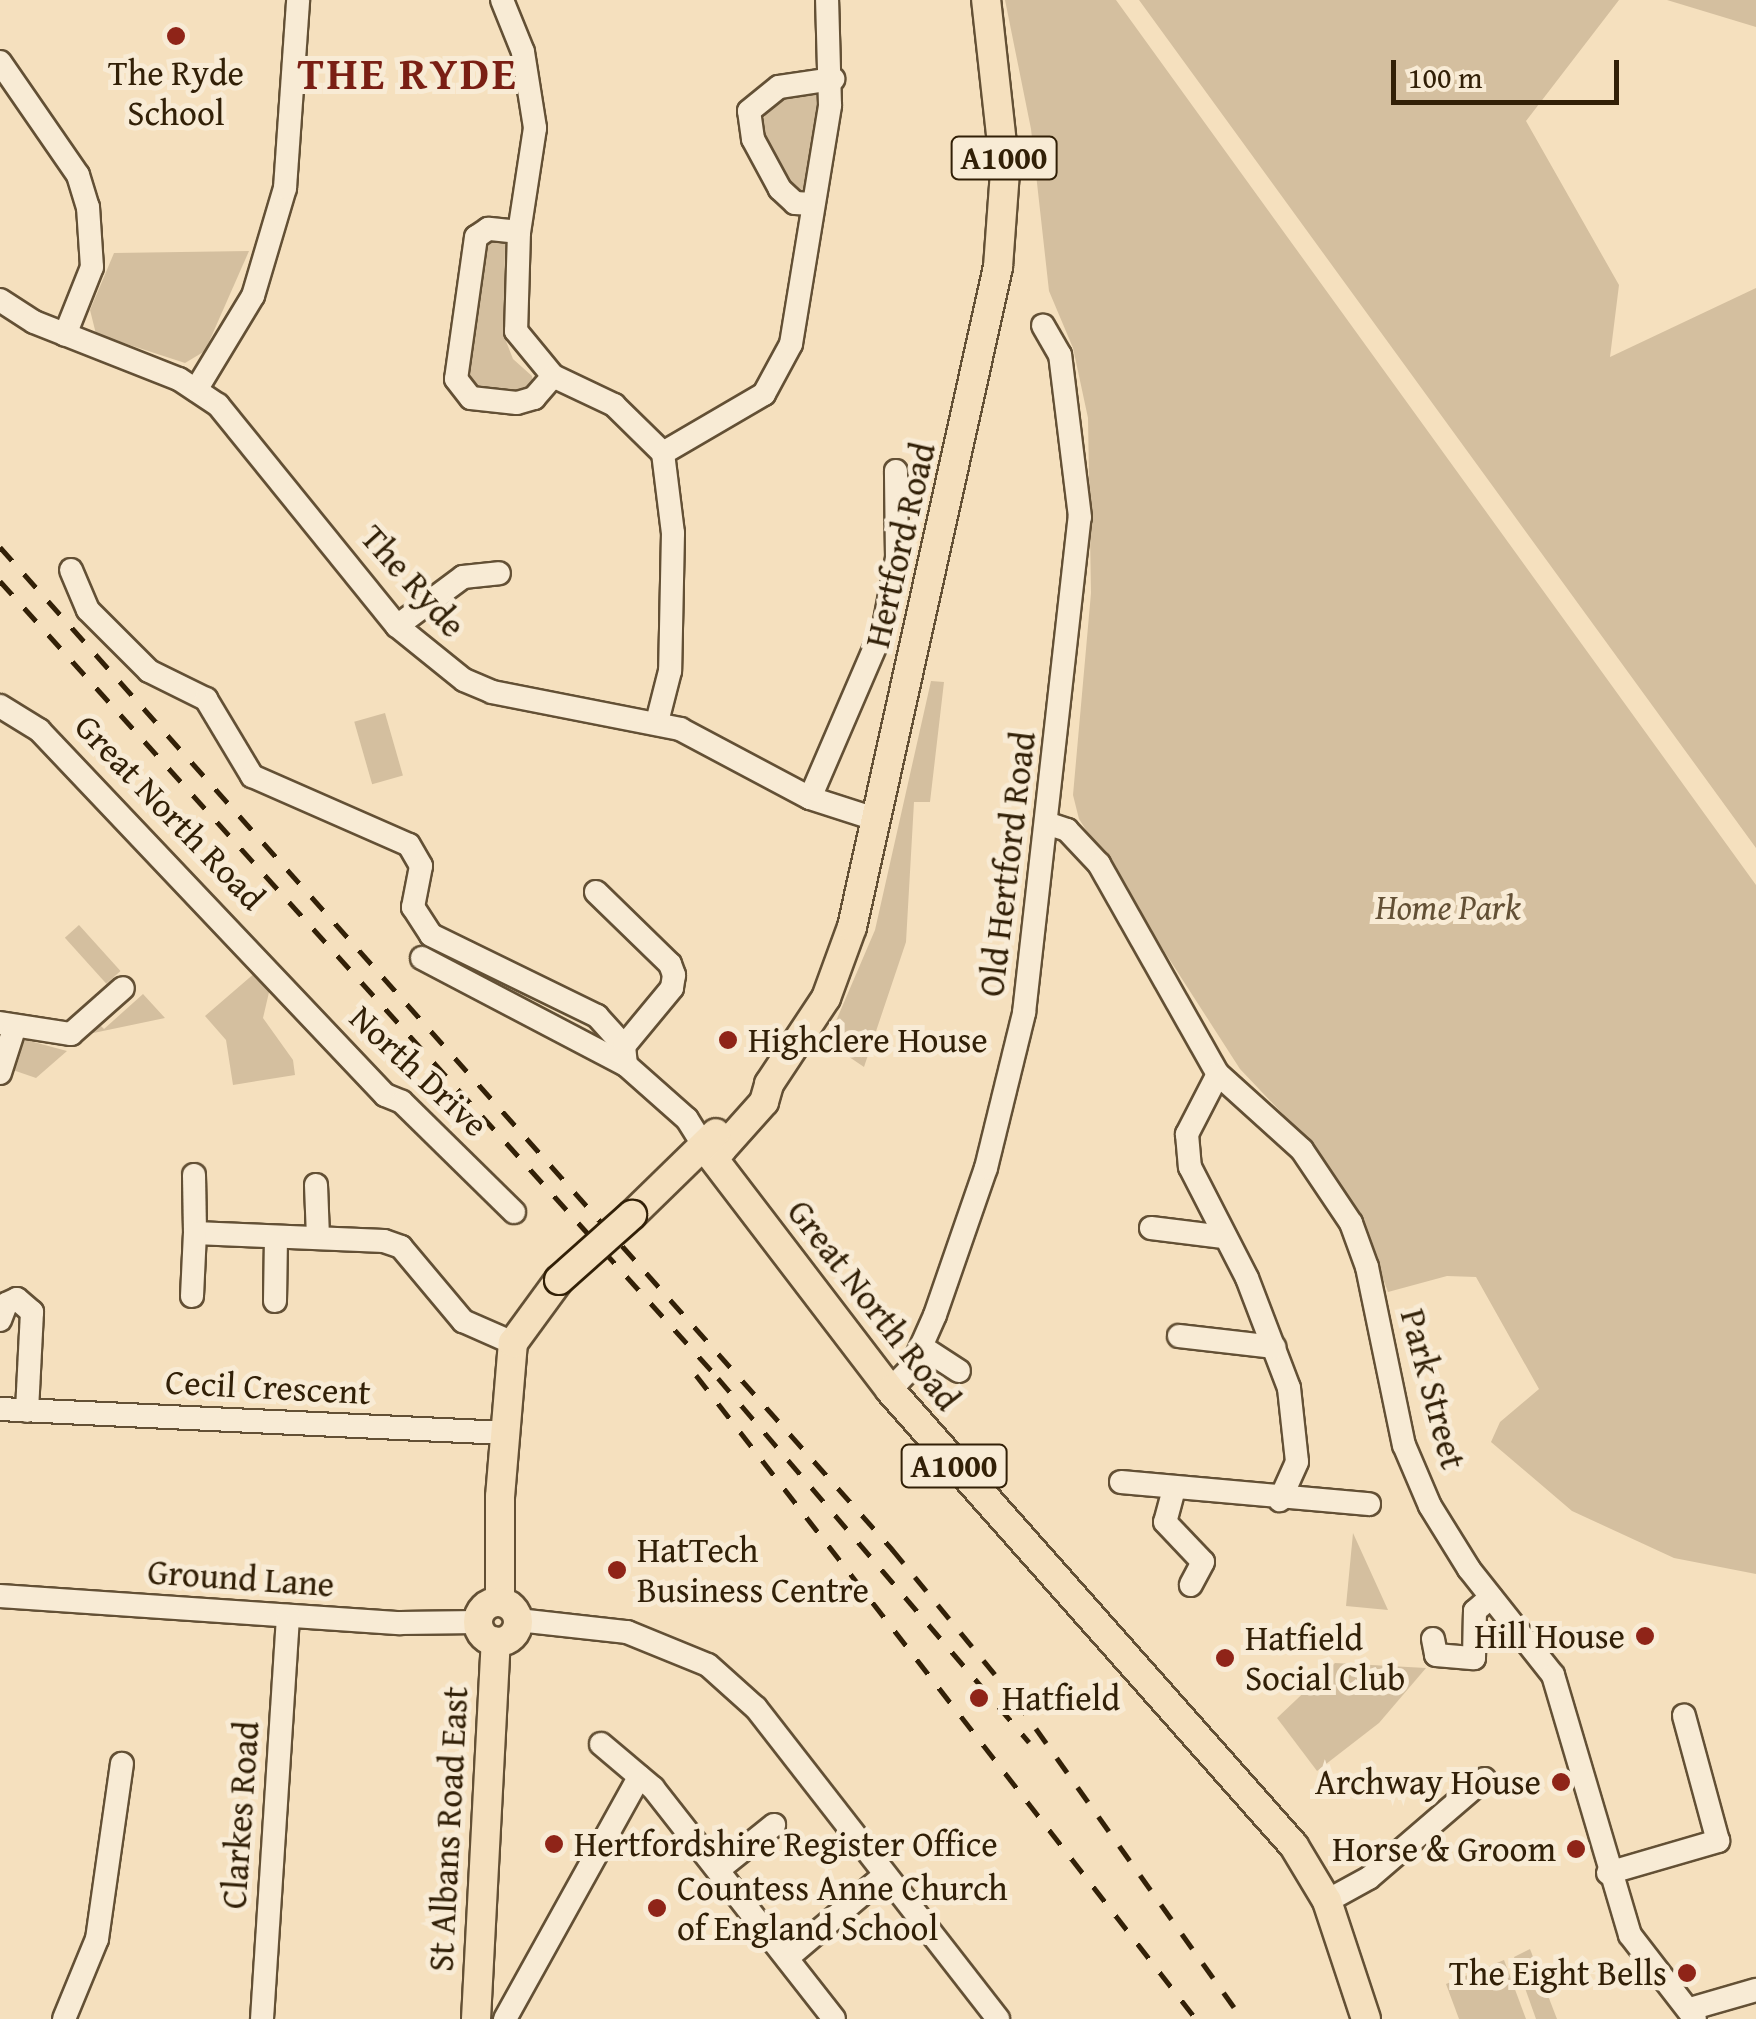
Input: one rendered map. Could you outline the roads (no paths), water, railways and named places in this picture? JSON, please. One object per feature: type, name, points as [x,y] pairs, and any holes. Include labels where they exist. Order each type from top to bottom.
[{"type":"main road","name":"Hertford Road","points":[[706,1148],[722,1149],[764,1102],[769,1084],[826,998],[852,928],[998,267],[1005,172],[986,0]]},
{"type":"main road","points":[[487,1632],[482,1610],[509,1611],[504,1433],[514,1343],[559,1280],[706,1148]]},
{"type":"main road","name":"Great North Road","points":[[706,1148],[890,1390],[1006,1526],[1258,1799],[1327,1901],[1366,2019]]},
{"type":"main road","name":"St Albans Road East","points":[[476,2019],[487,1632]]},
{"type":"street","points":[[196,390],[253,296],[286,188],[298,0]]},
{"type":"street","points":[[502,0],[523,52],[535,128],[519,232],[516,330],[553,376],[614,405],[662,453],[674,532],[670,671],[657,722]]},
{"type":"street","points":[[662,453],[744,409],[781,372],[791,344],[832,79],[827,0]]},
{"type":"street","points":[[0,62],[78,175],[88,206],[92,267],[65,335]]},
{"type":"street","points":[[814,204],[795,203],[780,189],[753,139],[749,111],[780,87],[832,79]]},
{"type":"street","points":[[519,232],[488,229],[476,237],[456,379],[471,398],[518,403],[534,398],[553,376]]},
{"type":"street","name":"The Ryde","points":[[0,300],[65,335],[196,390],[233,418],[397,626],[445,669],[492,692],[657,722],[810,798],[878,820]]},
{"type":"street","name":"Old Hertford Road","points":[[890,1390],[922,1347],[999,1120],[1024,1013],[1050,824],[1080,517],[1060,355],[1043,326]]},
{"type":"street","points":[[810,798],[884,626],[897,558],[896,471]]},
{"type":"street","points":[[71,570],[88,610],[149,671],[206,700],[260,783],[409,845],[421,866],[413,906],[430,935],[597,1016],[625,1055],[672,988],[674,976],[670,964],[596,892]]},
{"type":"street","points":[[397,626],[463,577],[499,573]]},
{"type":"street","name":"Great North Road","points":[[0,706],[39,730],[280,978]]},
{"type":"street","name":"Park Street","points":[[1050,824],[1067,830],[1099,864],[1218,1074],[1302,1150],[1350,1224],[1367,1267],[1404,1445],[1430,1506],[1491,1597],[1536,1647],[1560,1688],[1608,1873],[1642,1957],[1693,2014]]},
{"type":"street","name":"Great North Road","points":[[422,958],[625,1055],[687,1120],[706,1148]]},
{"type":"street","name":"North Drive","points":[[280,978],[385,1095],[402,1102],[514,1212]]},
{"type":"street","points":[[0,1073],[8,1024],[72,1034],[123,988]]},
{"type":"street","points":[[1218,1074],[1187,1134],[1190,1167],[1222,1236],[1248,1278],[1274,1347],[1298,1443],[1292,1480],[1280,1500]]},
{"type":"street","points":[[192,1296],[194,1175]]},
{"type":"street","points":[[316,1185],[318,1238]]},
{"type":"street","points":[[1151,1228],[1163,1234],[1222,1236]]},
{"type":"street","points":[[195,1233],[318,1238],[401,1247],[463,1321],[514,1343]]},
{"type":"street","points":[[275,1301],[276,1236]]},
{"type":"street","points":[[0,1320],[6,1304],[17,1299],[32,1312],[28,1410]]},
{"type":"street","points":[[1180,1336],[1274,1347]]},
{"type":"street","points":[[922,1347],[959,1371]]},
{"type":"street","name":"Cecil Crescent","points":[[0,1409],[504,1433]]},
{"type":"street","points":[[1120,1482],[1280,1500],[1370,1504]]},
{"type":"street","points":[[1174,1488],[1166,1522],[1204,1562],[1191,1585]]},
{"type":"street","name":"Ground Lane","points":[[0,1596],[487,1632]]},
{"type":"street","points":[[1433,1638],[1436,1655],[1474,1658],[1475,1611],[1491,1597]]},
{"type":"street","points":[[509,1611],[626,1632],[708,1666],[756,1708],[998,2019]]},
{"type":"street","name":"Clarkes Road","points":[[262,2019],[288,1616]]},
{"type":"street","points":[[1608,1873],[1718,1841],[1684,1716]]},
{"type":"street","points":[[600,1744],[639,1777],[718,1870],[834,2019]]},
{"type":"street","points":[[64,2019],[97,1940],[122,1764]]},
{"type":"street","points":[[505,2019],[639,1777]]},
{"type":"street","points":[[1327,1901],[1369,1878],[1484,1779]]},
{"type":"street","points":[[718,1870],[774,1825]]},
{"type":"street","points":[[787,1958],[886,1875]]},
{"type":"street","points":[[1693,2014],[1756,1990]]},
{"type":"railway","points":[[0,547],[892,1549],[1015,1699],[1242,2019]]},
{"type":"railway","points":[[0,581],[718,1378],[1029,1742]]},
{"type":"railway","points":[[696,1375],[1196,2019]]},
{"type":"place","name":"The Ryde School","points":[[176,36]]},
{"type":"place","name":"Highclere House","points":[[728,1040]]},
{"type":"place","name":"HatTech Business Centre","points":[[617,1570]]},
{"type":"place","name":"Hill House","points":[[1645,1636]]},
{"type":"place","name":"Hatfield Social Club","points":[[1225,1658]]},
{"type":"place","name":"Hatfield","points":[[979,1698]]},
{"type":"place","name":"Archway House","points":[[1561,1782]]},
{"type":"place","name":"Hertfordshire Register Office","points":[[554,1844]]},
{"type":"place","name":"Horse & Groom","points":[[1576,1849]]},
{"type":"place","name":"Countess Anne Church of England School","points":[[657,1908]]},
{"type":"place","name":"The Eight Bells","points":[[1687,1973]]},
{"type":"district","name":"THE RYDE","points":[[408,73]]},
{"type":"park label","name":"Home Park","points":[[1448,907]]}]
